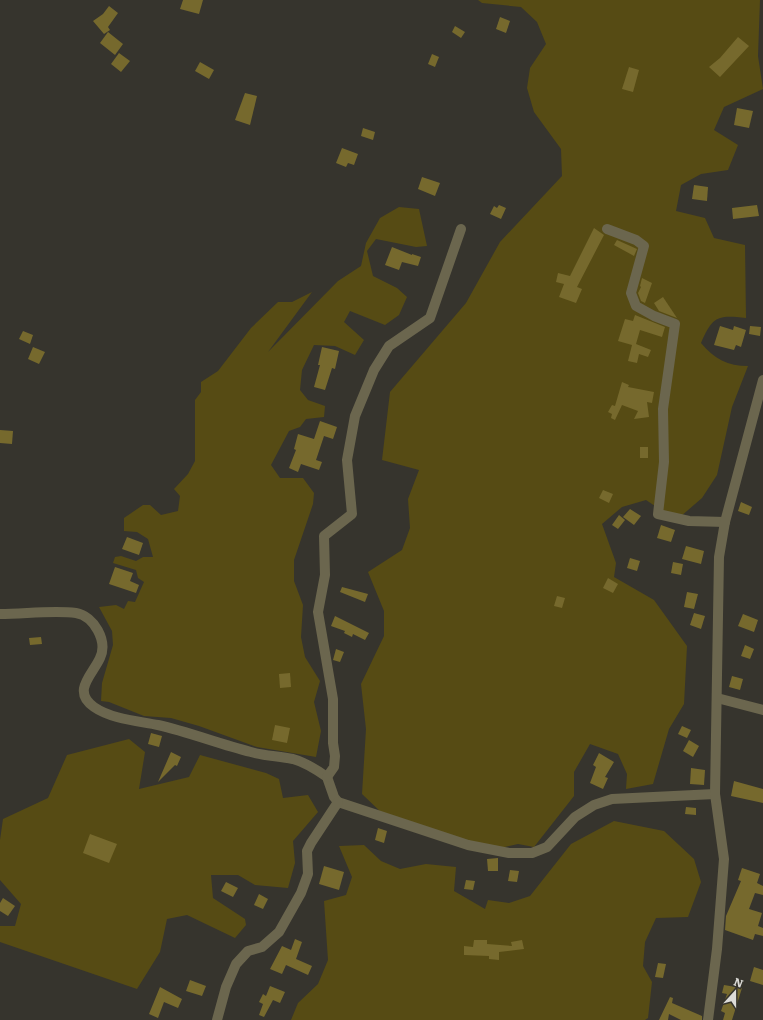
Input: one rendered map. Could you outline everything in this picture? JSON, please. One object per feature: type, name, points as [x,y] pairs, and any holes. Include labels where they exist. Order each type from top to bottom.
[{"type":"street","points":[[327,777],[334,766],[335,756],[332,743],[333,699],[318,612],[325,575],[324,536],[352,514],[347,460],[355,416],[374,370],[389,346],[430,318],[461,229]]},
{"type":"street","points":[[607,229],[636,240],[644,246],[631,293],[636,306],[654,316],[676,324],[663,409],[664,462],[658,514],[689,522],[725,522]]},
{"type":"street","points":[[708,1020],[717,949],[724,859],[715,794],[719,557],[725,522],[763,380]]},
{"type":"street","points":[[0,614],[77,613],[91,621],[98,629],[102,649],[100,658],[84,687],[85,699],[94,707],[108,714],[172,728],[251,752],[294,759],[327,777],[334,798],[338,802],[468,845],[509,853],[532,853],[547,846],[575,817],[594,805],[612,799],[715,794]]},
{"type":"street","points":[[717,698],[763,710]]},
{"type":"street","points":[[217,1020],[226,987],[236,964],[248,951],[262,947],[279,932],[301,893],[308,874],[307,851],[311,842],[338,802]]},
{"type":"shaded area","points":[[478,0],[760,0],[758,56],[763,89],[724,107],[714,130],[738,145],[728,170],[701,174],[681,185],[676,211],[705,218],[714,238],[745,245],[746,318],[722,317],[717,319],[709,327],[701,343],[716,357],[728,363],[748,366],[732,407],[717,475],[702,498],[680,517],[667,514],[646,500],[622,507],[602,524],[616,563],[614,577],[654,600],[687,646],[684,704],[669,729],[653,784],[626,789],[627,774],[618,754],[590,744],[574,772],[574,796],[534,847],[518,844],[492,850],[385,816],[362,794],[366,729],[361,684],[384,636],[384,611],[368,572],[402,550],[410,528],[408,499],[419,470],[382,460],[390,392],[466,303],[500,242],[562,176],[561,149],[534,112],[527,88],[530,68],[546,44],[537,22],[521,7],[482,3]]},
{"type":"shaded area","points":[[399,207],[419,209],[427,246],[416,247],[376,239],[367,251],[373,276],[397,288],[407,297],[399,315],[385,325],[350,311],[344,322],[364,340],[355,355],[335,346],[314,345],[302,370],[300,390],[308,400],[325,406],[324,417],[306,419],[300,427],[289,431],[271,465],[280,478],[303,478],[314,493],[313,504],[294,560],[294,581],[303,605],[301,637],[305,657],[320,681],[314,702],[321,731],[316,757],[257,747],[199,726],[171,718],[144,716],[109,702],[101,701],[102,683],[113,645],[112,631],[99,607],[116,605],[124,609],[128,601],[135,602],[144,582],[138,578],[136,570],[113,563],[115,557],[121,556],[136,561],[143,557],[153,557],[148,539],[137,532],[124,531],[124,518],[143,505],[150,505],[161,515],[178,511],[180,496],[174,489],[188,474],[195,461],[195,400],[201,392],[201,382],[218,371],[251,328],[278,302],[292,302],[312,292],[268,352],[338,281],[361,266],[366,243],[380,218]]},
{"type":"shaded area","points":[[129,739],[145,752],[139,789],[189,777],[200,755],[266,773],[279,779],[283,798],[308,795],[318,812],[293,841],[295,863],[288,888],[255,885],[238,875],[211,875],[213,898],[245,919],[246,925],[235,938],[187,915],[167,919],[160,952],[137,989],[0,942],[0,926],[15,926],[21,904],[0,880],[0,840],[3,819],[48,798],[67,755]]},
{"type":"shaded area","points":[[614,821],[664,831],[694,859],[701,882],[688,917],[656,918],[645,942],[643,966],[652,982],[648,1018],[645,1020],[291,1020],[298,1003],[318,984],[328,960],[324,901],[346,895],[352,877],[339,846],[364,845],[381,861],[400,869],[426,864],[456,867],[454,891],[485,909],[488,900],[509,903],[530,896],[571,844]]},
{"type":"building","points":[[183,0],[203,0],[199,14],[180,9]]},
{"type":"building","points":[[109,6],[118,13],[108,27],[110,30],[104,34],[93,21],[103,14]]},
{"type":"building","points":[[500,17],[510,21],[506,33],[496,29]]},
{"type":"building","points":[[455,26],[465,32],[461,38],[452,32]]},
{"type":"building","points":[[108,32],[123,44],[115,55],[100,43]]},
{"type":"building","points":[[738,37],[749,46],[720,77],[709,67],[720,58]]},
{"type":"building","points":[[119,53],[130,61],[121,72],[111,64]]},
{"type":"building","points":[[432,54],[439,57],[435,67],[428,64]]},
{"type":"building","points":[[200,62],[214,70],[209,79],[195,71]]},
{"type":"building","points":[[629,67],[639,70],[633,92],[622,89]]},
{"type":"building","points":[[245,93],[257,96],[250,125],[235,120]]},
{"type":"building","points":[[737,108],[753,111],[749,128],[734,125]]},
{"type":"building","points":[[363,128],[375,132],[373,140],[361,136]]},
{"type":"building","points":[[342,148],[358,154],[354,165],[348,163],[346,167],[336,163]]},
{"type":"building","points":[[422,177],[440,183],[435,196],[418,189]]},
{"type":"building","points":[[694,185],[708,187],[707,201],[692,199]]},
{"type":"building","points":[[499,205],[506,208],[501,219],[490,214],[494,206],[497,208]]},
{"type":"building","points":[[757,205],[759,216],[733,219],[732,208]]},
{"type":"building","points":[[594,228],[604,235],[577,287],[582,289],[576,303],[559,297],[564,284],[556,282],[558,273],[570,276]]},
{"type":"building","points":[[617,240],[637,249],[634,256],[614,245]]},
{"type":"building","points":[[392,247],[421,257],[418,266],[402,262],[399,270],[385,265]]},
{"type":"building","points":[[642,278],[652,283],[645,303],[641,301],[638,293],[641,287]]},
{"type":"building","points":[[663,297],[677,318],[659,311],[654,303]]},
{"type":"building","points":[[635,315],[665,327],[662,337],[640,330],[636,344],[651,350],[648,357],[639,354],[637,363],[628,361],[632,345],[618,341],[625,319],[633,321]]},
{"type":"building","points":[[720,326],[733,330],[734,326],[746,330],[741,347],[736,345],[734,350],[714,345]]},
{"type":"building","points":[[750,326],[761,327],[760,336],[749,334]]},
{"type":"building","points":[[23,331],[33,335],[30,344],[19,339]]},
{"type":"building","points":[[33,347],[45,352],[39,364],[28,359]]},
{"type":"building","points":[[322,347],[339,351],[335,369],[332,368],[325,390],[314,387],[320,365],[318,365]]},
{"type":"building","points":[[622,382],[629,385],[628,387],[654,392],[652,403],[647,402],[649,417],[634,419],[638,411],[622,405],[615,420],[611,418],[612,414],[608,412],[612,405],[615,406]]},
{"type":"building","points":[[320,421],[337,427],[333,439],[324,436],[316,460],[322,462],[319,470],[301,464],[298,472],[289,468],[296,450],[294,449],[298,434],[314,439]]},
{"type":"building","points":[[0,430],[13,431],[12,444],[0,443]]},
{"type":"building","points":[[640,447],[648,447],[648,458],[640,458]]},
{"type":"building","points":[[603,490],[613,494],[609,503],[599,498]]},
{"type":"building","points":[[741,502],[752,507],[749,515],[738,511]]},
{"type":"building","points":[[630,509],[641,516],[634,525],[623,517]]},
{"type":"building","points":[[619,515],[625,520],[618,529],[612,525]]},
{"type":"building","points":[[661,525],[675,530],[671,542],[657,538]]},
{"type":"building","points":[[127,537],[143,543],[139,555],[122,549]]},
{"type":"building","points":[[686,546],[704,551],[701,564],[682,559]]},
{"type":"building","points":[[630,558],[640,561],[637,571],[627,568]]},
{"type":"building","points":[[673,562],[683,564],[681,575],[671,573]]},
{"type":"building","points":[[115,567],[133,573],[130,581],[139,585],[136,593],[109,584]]},
{"type":"building","points":[[608,578],[618,584],[613,593],[603,588]]},
{"type":"building","points":[[342,587],[368,594],[365,602],[340,592]]},
{"type":"building","points":[[687,592],[698,594],[694,609],[684,607]]},
{"type":"building","points":[[557,596],[565,598],[562,608],[554,606]]},
{"type":"building","points":[[694,613],[705,616],[701,629],[690,625]]},
{"type":"building","points":[[743,614],[758,620],[754,632],[738,626]]},
{"type":"building","points":[[335,616],[369,633],[365,640],[353,634],[352,637],[344,633],[345,631],[331,626]]},
{"type":"building","points":[[41,637],[42,644],[30,645],[29,638]]},
{"type":"building","points":[[745,645],[754,649],[750,659],[741,656]]},
{"type":"building","points":[[336,649],[344,652],[340,662],[333,660]]},
{"type":"building","points":[[290,673],[291,687],[280,688],[279,674]]},
{"type":"building","points":[[732,676],[743,679],[740,690],[729,687]]},
{"type":"building","points":[[275,725],[290,728],[287,743],[272,740]]},
{"type":"building","points":[[682,726],[691,730],[687,738],[678,734]]},
{"type":"building","points":[[151,733],[162,736],[159,747],[148,744]]},
{"type":"building","points":[[689,740],[699,746],[693,757],[683,751]]},
{"type":"building","points":[[171,752],[181,757],[177,766],[175,765],[158,782]]},
{"type":"building","points":[[599,753],[614,762],[605,777],[608,778],[603,789],[590,783],[596,767],[593,765]]},
{"type":"building","points":[[691,768],[705,770],[704,785],[690,784]]},
{"type":"building","points":[[734,781],[763,789],[763,803],[731,796]]},
{"type":"building","points":[[686,807],[696,808],[696,815],[685,814]]},
{"type":"building","points":[[378,828],[387,831],[384,843],[375,840]]},
{"type":"building","points":[[90,834],[117,844],[109,863],[83,853]]},
{"type":"building","points":[[498,858],[498,871],[488,871],[487,859]]},
{"type":"building","points":[[324,866],[344,872],[339,890],[319,884]]},
{"type":"building","points":[[742,868],[760,874],[757,883],[763,886],[763,895],[755,893],[749,909],[762,913],[758,926],[763,928],[763,936],[755,934],[753,940],[725,930],[726,916],[741,881],[738,880]]},
{"type":"building","points":[[510,870],[519,871],[517,882],[508,881]]},
{"type":"building","points":[[466,880],[475,881],[473,890],[464,889]]},
{"type":"building","points":[[226,882],[238,888],[233,897],[221,891]]},
{"type":"building","points":[[259,894],[268,899],[263,909],[254,905]]},
{"type":"building","points":[[3,898],[15,906],[8,916],[0,911],[0,903]]},
{"type":"building","points":[[295,939],[302,942],[296,959],[312,966],[308,975],[286,965],[282,974],[270,969],[282,946],[291,950]]},
{"type":"building","points":[[474,940],[487,940],[487,944],[512,946],[511,942],[522,940],[524,949],[499,952],[499,960],[489,959],[489,956],[464,955],[464,946],[473,947]]},
{"type":"building","points":[[658,963],[666,964],[663,978],[655,977]]},
{"type":"building","points":[[754,967],[763,970],[763,985],[750,981]]},
{"type":"building","points":[[190,980],[206,986],[202,996],[186,991]]},
{"type":"building","points":[[724,985],[742,988],[732,1020],[723,1020],[725,1013],[721,1011],[727,994],[722,993]]},
{"type":"building","points":[[270,986],[285,992],[280,1003],[273,1000],[264,1017],[259,1015],[263,1004],[259,1002],[263,994],[266,996]]},
{"type":"building","points":[[160,987],[182,999],[178,1008],[164,1002],[158,1018],[149,1014]]},
{"type":"building","points":[[670,997],[673,998],[672,1003],[702,1016],[702,1020],[681,1020],[669,1014],[668,1020],[659,1020]]}]
